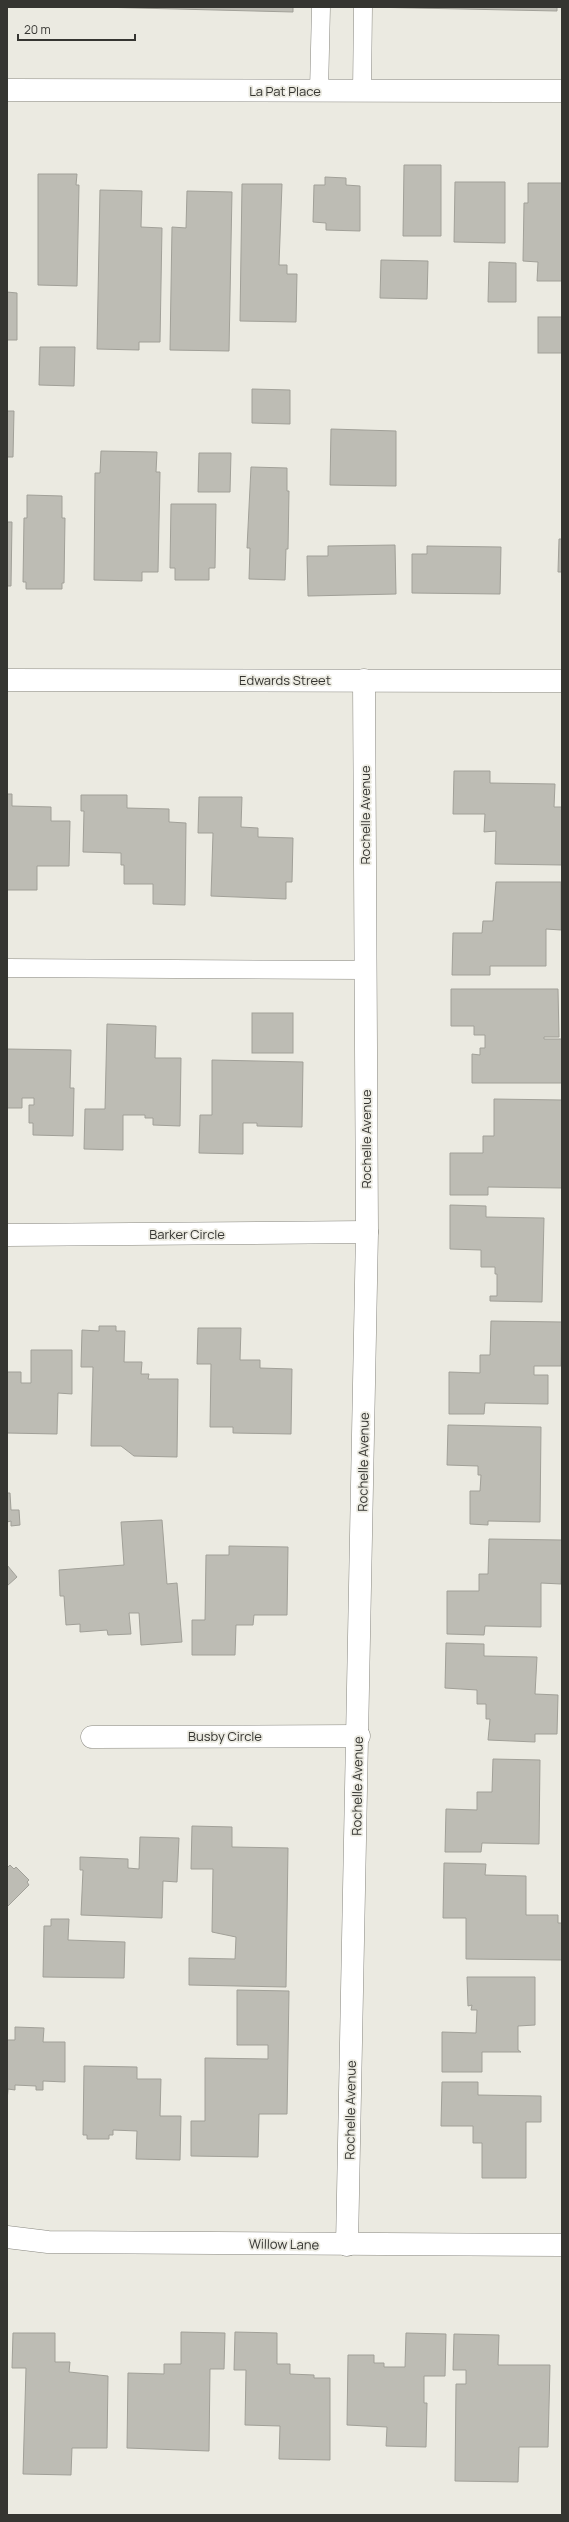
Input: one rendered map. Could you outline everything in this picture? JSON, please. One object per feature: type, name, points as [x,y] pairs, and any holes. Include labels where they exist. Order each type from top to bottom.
[{"type":"street","name":"La Pat Place","points":[[7,90],[562,91]]},
{"type":"street","name":"Edwards Street","points":[[7,680],[562,681]]},
{"type":"street","name":"Rochelle Avenue","points":[[347,2245],[359,1736],[367,1232],[364,680]]},
{"type":"street","name":"Barker Circle","points":[[7,1235],[367,1232]]},
{"type":"street","name":"Busby Circle","points":[[92,1736],[359,1736]]},
{"type":"street","name":"Willow Lane","points":[[7,2237],[48,2242],[347,2245],[562,2245]]},
{"type":"lane","points":[[319,90],[321,7]]},
{"type":"lane","points":[[362,91],[363,13]]},
{"type":"lane","points":[[7,968],[366,970]]},
{"type":"building","points":[[98,7],[293,7],[293,12]]},
{"type":"building","points":[[367,7],[557,7],[557,11]]},
{"type":"building","points":[[404,165],[441,165],[441,236],[403,236]]},
{"type":"building","points":[[38,174],[77,174],[76,185],[79,185],[77,286],[38,285]]},
{"type":"building","points":[[325,177],[346,178],[346,185],[360,186],[360,231],[326,230],[326,223],[313,222],[314,185],[325,185]]},
{"type":"building","points":[[455,182],[505,182],[505,243],[454,242]]},
{"type":"building","points":[[528,183],[562,183],[562,281],[537,281],[538,262],[523,261],[524,203],[528,203]]},
{"type":"building","points":[[242,184],[282,184],[279,265],[287,265],[287,274],[297,274],[296,322],[240,321]]},
{"type":"building","points":[[100,190],[142,191],[141,227],[162,228],[160,342],[139,342],[139,350],[97,349]]},
{"type":"building","points":[[187,191],[232,192],[229,351],[170,350],[172,227],[186,228]]},
{"type":"building","points":[[381,260],[428,261],[427,299],[380,298]]},
{"type":"building","points":[[489,262],[516,263],[516,302],[488,302]]},
{"type":"building","points":[[7,292],[17,293],[17,340],[7,340]]},
{"type":"building","points":[[538,317],[562,317],[562,353],[538,353]]},
{"type":"building","points":[[40,347],[75,347],[74,386],[39,385]]},
{"type":"building","points":[[252,389],[290,390],[290,424],[252,423]]},
{"type":"building","points":[[7,411],[14,411],[13,457],[7,457]]},
{"type":"building","points":[[331,429],[396,431],[396,486],[330,485]]},
{"type":"building","points":[[101,451],[157,452],[156,472],[160,472],[158,572],[142,572],[142,581],[94,580],[95,473],[100,473]]},
{"type":"building","points":[[199,453],[231,453],[230,492],[198,492]]},
{"type":"building","points":[[251,467],[287,468],[287,491],[289,491],[288,549],[286,549],[285,580],[249,579],[250,548],[247,548]]},
{"type":"building","points":[[27,495],[62,496],[62,518],[65,518],[64,583],[62,583],[62,589],[26,589],[26,582],[23,582],[24,518],[27,518]]},
{"type":"building","points":[[171,504],[216,504],[215,568],[209,568],[209,580],[175,580],[175,568],[170,568]]},
{"type":"building","points":[[7,522],[12,522],[11,586],[7,586]]},
{"type":"building","points":[[559,539],[562,539],[562,572],[558,572]]},
{"type":"building","points":[[395,545],[396,594],[308,596],[307,556],[328,556],[328,546]]},
{"type":"building","points":[[427,546],[501,547],[500,594],[412,593],[412,554],[427,554]]},
{"type":"building","points":[[454,771],[490,771],[490,783],[555,784],[554,807],[562,807],[562,865],[495,864],[496,831],[484,832],[485,814],[453,814]]},
{"type":"building","points":[[7,794],[12,794],[12,806],[51,807],[51,821],[70,821],[69,866],[37,866],[37,890],[7,890]]},
{"type":"building","points":[[81,795],[127,795],[127,808],[169,809],[169,822],[186,823],[185,905],[153,904],[153,884],[124,884],[124,865],[121,865],[121,853],[83,852],[84,811],[81,811]]},
{"type":"building","points":[[199,797],[242,797],[241,827],[258,828],[258,837],[293,838],[292,882],[286,882],[286,899],[211,896],[213,833],[198,833]]},
{"type":"building","points":[[496,882],[561,882],[561,930],[546,929],[546,966],[490,966],[490,975],[452,975],[453,933],[482,933],[483,921],[493,921]]},
{"type":"building","points":[[451,989],[558,989],[559,1037],[544,1037],[544,1039],[562,1039],[562,1083],[472,1083],[472,1054],[480,1055],[480,1048],[485,1048],[485,1035],[474,1035],[474,1026],[451,1026]]},
{"type":"building","points":[[252,1013],[293,1013],[293,1053],[252,1053]]},
{"type":"building","points":[[107,1024],[156,1026],[155,1058],[181,1058],[180,1126],[153,1125],[153,1118],[145,1118],[145,1115],[123,1115],[123,1150],[84,1149],[85,1109],[105,1109]]},
{"type":"building","points":[[7,1049],[71,1050],[70,1088],[74,1088],[73,1136],[33,1135],[33,1123],[29,1123],[29,1105],[34,1105],[34,1098],[22,1098],[22,1108],[7,1108]]},
{"type":"building","points":[[212,1060],[303,1062],[302,1127],[257,1126],[257,1123],[243,1123],[243,1154],[199,1153],[200,1115],[212,1115]]},
{"type":"building","points":[[494,1099],[562,1100],[562,1188],[488,1187],[488,1195],[450,1195],[450,1153],[483,1153],[483,1136],[494,1136]]},
{"type":"building","points":[[450,1205],[486,1206],[486,1217],[544,1218],[542,1302],[490,1301],[490,1296],[497,1296],[497,1274],[495,1274],[495,1267],[481,1267],[481,1250],[450,1249]]},
{"type":"building","points":[[491,1321],[562,1322],[561,1366],[534,1366],[534,1375],[548,1375],[548,1404],[485,1403],[484,1414],[449,1414],[449,1372],[480,1373],[480,1355],[490,1355]]},
{"type":"building","points":[[99,1326],[116,1326],[116,1331],[125,1331],[124,1362],[142,1362],[141,1374],[149,1374],[148,1379],[178,1379],[177,1457],[134,1456],[121,1446],[91,1446],[93,1367],[81,1367],[82,1330],[99,1331]]},
{"type":"building","points":[[198,1328],[241,1328],[240,1360],[260,1360],[260,1368],[292,1369],[291,1434],[233,1433],[233,1427],[210,1427],[211,1364],[197,1364]]},
{"type":"building","points":[[31,1350],[72,1350],[72,1394],[58,1393],[57,1434],[7,1433],[7,1372],[21,1372],[21,1383],[31,1383]]},
{"type":"building","points":[[448,1425],[541,1427],[540,1522],[488,1521],[488,1525],[470,1524],[470,1491],[480,1491],[481,1475],[478,1475],[478,1466],[447,1465]]},
{"type":"building","points":[[7,1493],[10,1493],[11,1510],[19,1510],[20,1525],[11,1526],[11,1521],[7,1522]]},
{"type":"building","points":[[162,1520],[167,1584],[177,1583],[182,1642],[141,1645],[139,1613],[129,1613],[131,1634],[108,1635],[107,1630],[80,1632],[80,1624],[66,1625],[64,1596],[60,1596],[59,1570],[124,1565],[121,1522]]},
{"type":"building","points":[[489,1539],[562,1540],[561,1584],[541,1583],[541,1627],[485,1626],[484,1635],[447,1634],[447,1591],[479,1591],[479,1574],[488,1574]]},
{"type":"building","points":[[229,1546],[288,1547],[287,1615],[254,1615],[253,1625],[236,1625],[235,1655],[192,1655],[192,1620],[205,1620],[206,1555],[229,1555]]},
{"type":"building","points":[[7,1565],[17,1577],[7,1586]]},
{"type":"building","points":[[446,1643],[484,1644],[484,1656],[537,1657],[535,1694],[558,1695],[557,1734],[535,1734],[535,1742],[488,1740],[490,1719],[486,1719],[486,1704],[477,1704],[477,1690],[445,1688]]},
{"type":"building","points":[[493,1759],[540,1760],[539,1844],[482,1843],[481,1852],[445,1852],[446,1809],[477,1810],[477,1792],[492,1792]]},
{"type":"building","points":[[192,1826],[232,1827],[232,1847],[288,1848],[286,1987],[189,1985],[189,1958],[235,1959],[236,1937],[212,1932],[213,1869],[191,1869]]},
{"type":"building","points":[[140,1837],[179,1838],[177,1882],[163,1881],[162,1918],[81,1915],[83,1870],[80,1870],[80,1857],[128,1859],[128,1868],[139,1869]]},
{"type":"building","points":[[444,1863],[486,1864],[485,1875],[526,1876],[526,1915],[558,1915],[558,1923],[562,1923],[562,1960],[466,1959],[466,1918],[443,1918]]},
{"type":"building","points":[[10,1865],[14,1869],[16,1867],[29,1880],[27,1882],[29,1885],[7,1907],[7,1868]]},
{"type":"building","points":[[51,1919],[69,1919],[68,1940],[125,1942],[124,1978],[43,1977],[44,1926],[51,1926]]},
{"type":"building","points":[[467,1977],[535,1977],[535,2025],[518,2026],[518,2050],[521,2052],[482,2052],[482,2072],[442,2072],[442,2032],[476,2033],[477,2010],[471,2010],[472,2005],[468,2006]]},
{"type":"building","points":[[237,1990],[289,1991],[287,2114],[259,2114],[258,2157],[191,2156],[191,2121],[205,2121],[205,2058],[268,2059],[268,2045],[237,2045]]},
{"type":"building","points":[[15,2027],[44,2028],[43,2042],[65,2042],[65,2082],[43,2081],[43,2090],[36,2090],[36,2086],[15,2085],[15,2090],[8,2089],[7,2102],[7,2040],[15,2040]]},
{"type":"building","points":[[84,2066],[137,2067],[137,2079],[161,2079],[160,2116],[181,2116],[180,2160],[136,2159],[137,2131],[113,2130],[113,2135],[109,2135],[109,2139],[87,2139],[87,2135],[83,2135]]},
{"type":"building","points":[[442,2082],[478,2082],[478,2095],[541,2096],[541,2122],[526,2122],[526,2178],[482,2178],[482,2143],[473,2143],[473,2126],[441,2126]]},
{"type":"building","points":[[181,2332],[225,2333],[224,2369],[210,2369],[209,2451],[127,2448],[128,2373],[164,2374],[164,2364],[181,2364]]},
{"type":"building","points":[[235,2332],[277,2333],[277,2364],[290,2364],[290,2374],[314,2375],[314,2378],[330,2378],[330,2460],[279,2459],[280,2426],[245,2425],[246,2370],[234,2370]]},
{"type":"building","points":[[13,2333],[55,2333],[55,2362],[70,2362],[69,2372],[108,2376],[107,2448],[72,2448],[71,2475],[23,2474],[26,2368],[12,2368]]},
{"type":"building","points":[[406,2333],[446,2334],[445,2376],[424,2376],[424,2403],[427,2403],[426,2447],[386,2446],[387,2427],[347,2425],[348,2355],[374,2355],[374,2363],[384,2363],[384,2367],[405,2367]]},
{"type":"building","points":[[454,2334],[499,2335],[498,2365],[550,2365],[548,2447],[519,2447],[518,2482],[455,2481],[456,2384],[466,2384],[466,2370],[453,2370]]}]
